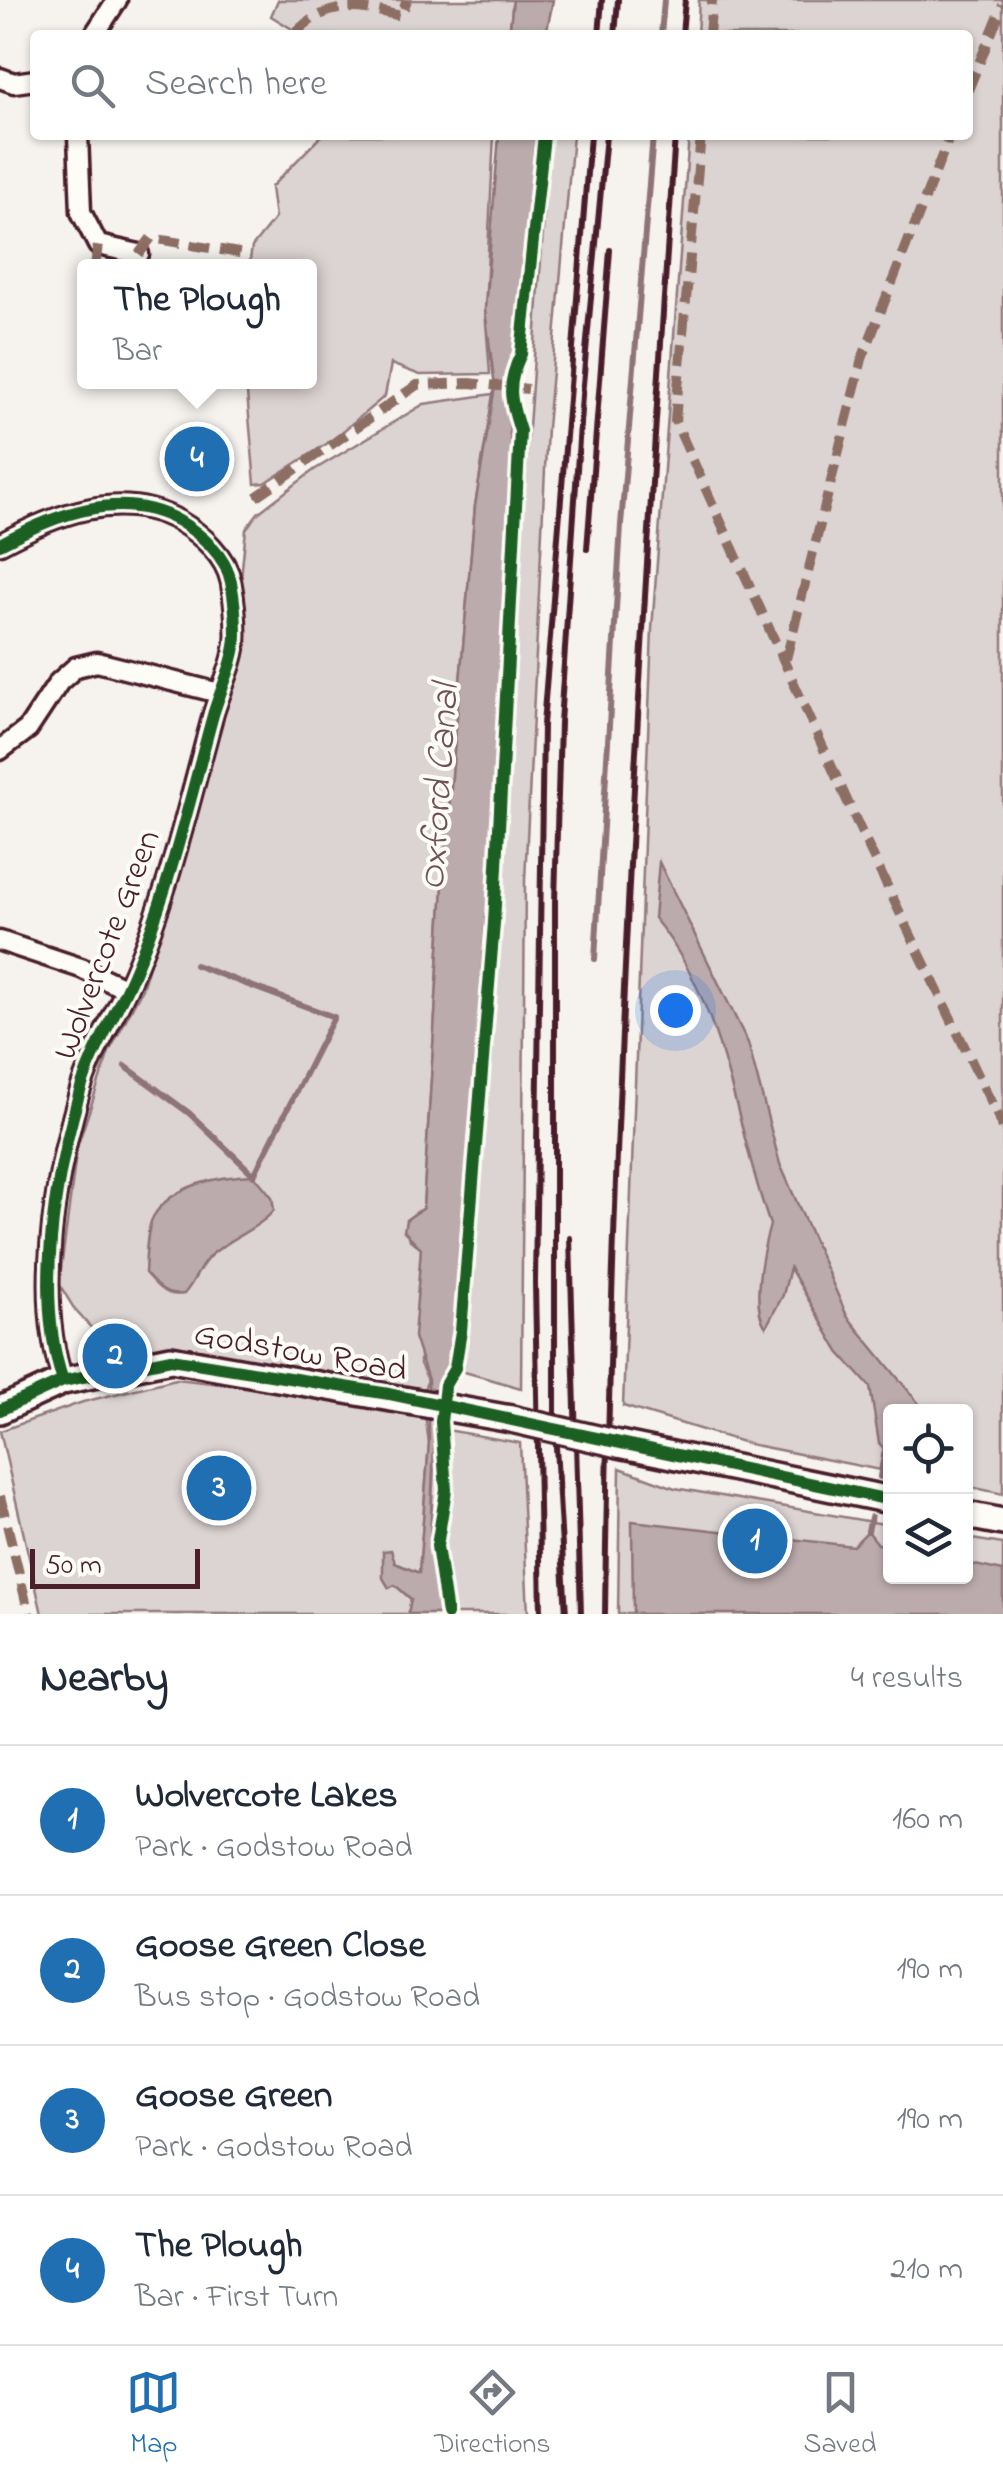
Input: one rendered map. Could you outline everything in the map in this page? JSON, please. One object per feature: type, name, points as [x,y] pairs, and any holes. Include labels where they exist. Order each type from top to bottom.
[{"type":"street","points":[[97,30],[117,0]]},
{"type":"street","points":[[0,78],[14,83],[30,81]]},
{"type":"street","points":[[78,140],[83,224],[98,245],[139,254]]},
{"type":"street","name":"Wolvercote Green","points":[[0,544],[36,525],[92,506],[142,508],[175,519],[206,538],[230,578],[236,638],[164,894],[126,990],[98,1039],[77,1100],[49,1265],[50,1327],[63,1381]]},
{"type":"street","points":[[0,750],[14,744],[28,729],[59,682],[76,667],[97,662],[219,693]]},
{"type":"street","points":[[0,942],[82,968],[126,990]]},
{"type":"street","name":"Godstow Road","points":[[0,1410],[63,1381],[172,1359],[389,1394],[883,1499]]},
{"type":"street","points":[[973,1516],[1003,1522]]},
{"type":"shaded area","points":[[278,0],[513,0],[510,30],[294,30],[271,16]]},
{"type":"shaded area","points":[[513,0],[553,0],[547,30],[510,30]]},
{"type":"shaded area","points":[[699,0],[1003,0],[1003,1494],[973,1488],[973,1404],[883,1404],[883,1471],[749,1444],[623,1406],[652,629],[689,140],[973,140],[973,30],[697,30]]},
{"type":"shaded area","points":[[317,140],[494,140],[485,310],[490,374],[420,375],[391,364],[385,396],[331,441],[265,483],[255,484],[247,389],[317,389],[317,259],[250,259],[252,247],[275,218],[271,187]]},
{"type":"shaded area","points":[[499,140],[535,140],[520,328],[505,379],[514,481],[507,628],[457,1305],[450,1366],[439,1384],[434,1444],[430,1539],[440,1614],[408,1614],[411,1599],[395,1585],[389,1588],[383,1578],[383,1551],[391,1550],[395,1563],[419,1573],[429,1443],[428,1380],[414,1337],[421,1248],[404,1231],[406,1220],[423,1208],[444,870],[475,506],[495,387],[485,310]]},
{"type":"shaded area","points":[[550,140],[573,140],[547,428],[525,880],[521,1388],[461,1371]]},
{"type":"shaded area","points":[[493,394],[475,506],[444,870],[423,1208],[406,1220],[410,1240],[421,1247],[420,1364],[428,1380],[422,1394],[178,1349],[106,1344],[75,1310],[59,1284],[77,1147],[109,1052],[142,989],[229,695],[246,529],[258,513],[314,470],[424,404]]},
{"type":"shaded area","points":[[659,862],[748,1043],[780,1164],[847,1316],[919,1404],[883,1404],[883,1448],[870,1387],[839,1352],[790,1268],[783,1295],[766,1327],[761,1318],[759,1277],[770,1225],[713,1026],[678,952],[654,918]]},
{"type":"shaded area","points":[[254,1175],[272,1197],[274,1210],[211,1255],[184,1294],[171,1294],[158,1287],[145,1273],[149,1229],[161,1206],[198,1184]]},
{"type":"shaded area","points":[[176,1379],[381,1402],[425,1414],[429,1443],[419,1573],[395,1563],[391,1550],[383,1552],[395,1585],[411,1599],[408,1614],[42,1614],[0,1431],[83,1402]]},
{"type":"shaded area","points":[[436,1428],[520,1443],[528,1614],[440,1614],[430,1539]]},
{"type":"shaded area","points":[[620,1468],[675,1488],[883,1524],[883,1584],[973,1584],[973,1539],[1003,1544],[1003,1614],[618,1614]]},
{"type":"shaded area","points":[[632,1521],[853,1546],[868,1531],[883,1545],[883,1584],[973,1584],[973,1565],[1003,1571],[1003,1614],[633,1614]]},
{"type":"waterway","points":[[661,30],[664,0]]},
{"type":"waterway","points":[[595,959],[621,525],[653,140]]},
{"type":"waterway","points":[[125,1066],[189,1113],[254,1175],[334,1017],[195,965]]},
{"type":"waterway","points":[[880,1477],[883,1461]]},
{"type":"waterway","points":[[868,1531],[871,1517]]},
{"type":"railway","points":[[599,30],[602,0]]},
{"type":"railway","points":[[615,30],[618,0]]},
{"type":"railway","points":[[682,30],[685,0]]},
{"type":"railway","points":[[541,1614],[535,1283],[543,725],[590,140]]},
{"type":"railway","points":[[566,1614],[555,1430],[555,902],[560,723],[582,395],[606,140]]},
{"type":"railway","points":[[605,1614],[621,1059],[675,140]]},
{"type":"railway","points":[[587,549],[610,250]]},
{"type":"railway","points":[[570,1238],[581,1614]]},
{"type":"marked path","points":[[298,30],[321,15],[345,8],[401,16],[407,0]]},
{"type":"marked path","points":[[709,30],[712,0]]},
{"type":"marked path","points":[[973,78],[1003,5]]},
{"type":"marked path","points":[[701,140],[675,421],[865,840],[1003,1127]]},
{"type":"marked path","points":[[786,659],[862,359],[948,140]]},
{"type":"marked path","points":[[139,254],[151,238],[245,254]]},
{"type":"marked path","points":[[96,259],[98,245]]},
{"type":"marked path","points":[[256,497],[417,385],[470,383],[528,389]]},
{"type":"marked path","points":[[0,1496],[29,1614]]},
{"type":"cycle path","points":[[447,1614],[437,1546],[446,1490],[441,1422],[445,1385],[455,1368],[461,1331],[494,923],[520,431],[511,384],[521,354],[543,140]]},
{"type":"cycle path","points":[[0,544],[42,524],[88,509],[111,506],[157,511],[187,526],[218,555],[231,582],[235,615],[233,655],[165,887],[141,955],[88,1069],[69,1131],[55,1203],[49,1277],[50,1314],[63,1381]]},
{"type":"cycle path","points":[[0,1410],[63,1381],[171,1359],[389,1394],[883,1499]]},
{"type":"place","name":"The Plough","points":[[197,459]]},
{"type":"place","name":"Goose Green Close","points":[[115,1356]]},
{"type":"place","name":"Goose Green","points":[[219,1488]]},
{"type":"place","name":"Wolvercote Lakes","points":[[755,1541]]},
{"type":"water label","name":"Oxford Canal","points":[[437,787]]}]
